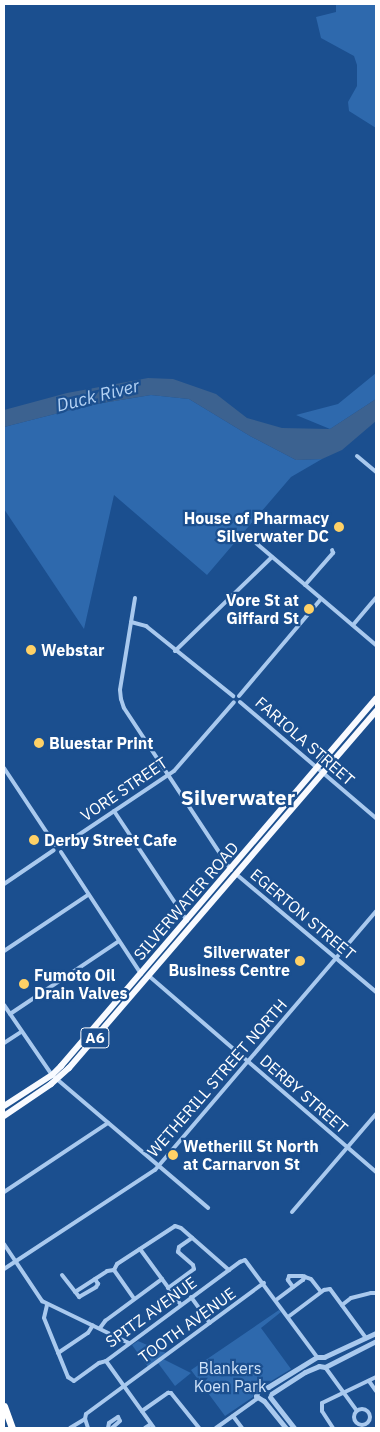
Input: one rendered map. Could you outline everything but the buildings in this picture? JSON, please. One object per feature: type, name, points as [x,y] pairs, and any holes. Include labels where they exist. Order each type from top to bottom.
[{"type":"highway","name":"SILVERWATER ROAD","points":[[320,771],[376,699]]},
{"type":"highway","name":"SILVERWATER ROAD","points":[[4,1116],[54,1077],[149,976],[233,872],[320,771],[376,711]]},
{"type":"highway","name":"SILVERWATER ROAD","points":[[4,1106],[54,1077],[187,921],[233,872]]},
{"type":"highway","points":[[4,1406],[12,1428]]},
{"type":"street","points":[[357,456],[376,472]]},
{"type":"street","points":[[249,537],[376,645]]},
{"type":"street","points":[[305,585],[333,553],[332,550]]},
{"type":"street","points":[[175,651],[272,557]]},
{"type":"street","name":"EGERTON STREET","points":[[135,598],[120,690],[124,708],[233,872],[376,992]]},
{"type":"street","points":[[353,625],[376,598]]},
{"type":"street","points":[[239,696],[233,696],[234,702],[240,702],[239,696],[321,599]]},
{"type":"street","name":"FARIOLA STREET","points":[[132,622],[143,624],[233,696]]},
{"type":"street","name":"VORE STREET","points":[[62,846],[179,766],[234,702]]},
{"type":"street","name":"FARIOLA STREET","points":[[240,702],[376,818]]},
{"type":"street","points":[[4,768],[55,845],[54,850],[4,883]]},
{"type":"street","points":[[114,811],[187,921]]},
{"type":"street","points":[[55,845],[62,846],[61,852],[142,974]]},
{"type":"street","points":[[54,850],[58,853],[61,852]]},
{"type":"street","points":[[4,952],[88,895]]},
{"type":"street","name":"WETHERILL STREET NORTH","points":[[4,1269],[158,1166],[376,911]]},
{"type":"street","points":[[10,1014],[119,941]]},
{"type":"street","name":"DERBY STREET","points":[[149,976],[376,1172]]},
{"type":"street","points":[[4,1005],[54,1077],[208,1208]]},
{"type":"street","points":[[4,1043],[21,1032]]},
{"type":"street","points":[[292,1212],[376,1114]]},
{"type":"street","points":[[4,1192],[108,1123]]},
{"type":"street","points":[[114,1270],[117,1264],[175,1226],[181,1228],[229,1270]]},
{"type":"street","points":[[168,1288],[194,1269],[193,1265],[178,1252],[180,1246],[192,1238]]},
{"type":"street","points":[[4,1244],[39,1298],[47,1305],[129,1343]]},
{"type":"street","points":[[140,1249],[181,1305]]},
{"type":"street","name":"SPITZ AVENUE","points":[[58,1353],[70,1380],[76,1380],[99,1363],[106,1361],[191,1297],[245,1260],[264,1283]]},
{"type":"street","points":[[75,1292],[107,1271],[114,1270]]},
{"type":"street","points":[[114,1270],[134,1299]]},
{"type":"street","points":[[62,1275],[79,1297],[87,1294],[97,1285],[95,1279]]},
{"type":"street","points":[[292,1288],[288,1276],[304,1276],[311,1279],[321,1292]]},
{"type":"street","points":[[276,1300],[304,1276]]},
{"type":"street","points":[[100,1328],[105,1320],[162,1280]]},
{"type":"street","points":[[264,1283],[316,1358],[319,1366]]},
{"type":"street","name":"TOOTH AVENUE","points":[[70,1428],[85,1419],[86,1414],[264,1283]]},
{"type":"street","points":[[82,1287],[87,1294]]},
{"type":"street","points":[[288,1317],[321,1292],[330,1289],[366,1338]]},
{"type":"street","points":[[342,1304],[350,1298],[370,1292],[376,1294]]},
{"type":"street","points":[[191,1297],[210,1323]]},
{"type":"street","points":[[47,1305],[44,1318],[58,1353],[88,1333],[93,1325]]},
{"type":"street","points":[[258,1398],[257,1389],[263,1386],[268,1387],[316,1358],[324,1357],[376,1332]]},
{"type":"street","points":[[264,1401],[319,1366],[327,1365],[376,1342]]},
{"type":"street","points":[[324,1357],[343,1392],[357,1411]]},
{"type":"street","points":[[106,1361],[154,1428]]},
{"type":"street","points":[[333,1428],[322,1412],[321,1405],[343,1392],[376,1377]]},
{"type":"street","points":[[369,1381],[376,1391]]},
{"type":"street","points":[[268,1387],[271,1396],[294,1428]]},
{"type":"street","points":[[142,1411],[168,1393],[171,1393],[199,1428]]},
{"type":"street","points":[[258,1398],[264,1401],[286,1428]]},
{"type":"street","points":[[216,1428],[258,1398]]},
{"type":"street","points":[[365,1409],[370,1415],[370,1420],[358,1425],[353,1417],[357,1411],[365,1409]]},
{"type":"street","points":[[233,1416],[242,1428]]},
{"type":"street","points":[[85,1419],[88,1428]]},
{"type":"street","points":[[145,1428],[151,1424]]},
{"type":"green space","points":[[336,4],[376,4],[376,128],[349,111],[348,102],[357,86],[357,65],[354,56],[321,38],[316,17],[336,12]]},
{"type":"green space","points":[[376,373],[376,399],[330,429],[296,415],[338,404]]},
{"type":"green space","points":[[151,395],[189,399],[250,436],[296,460],[322,459],[291,477],[207,575],[114,495],[84,629],[4,509],[4,427],[90,405]]},
{"type":"green space","name":"Blankers Koen Park","points":[[279,1310],[281,1312],[261,1328],[291,1369],[268,1383],[257,1384],[253,1397],[225,1416],[191,1370]]},
{"type":"green space","points":[[138,1341],[166,1353],[148,1367],[132,1345]]},
{"type":"green space","points":[[163,1359],[191,1373],[175,1386],[158,1363]]},
{"type":"water","name":"Duck River","points":[[148,378],[173,379],[216,394],[247,418],[282,428],[330,429],[376,399],[376,421],[342,450],[322,459],[296,460],[250,436],[189,399],[151,395],[90,405],[4,427],[4,410],[67,393]]},
{"type":"place","name":"House of Pharmacy Silverwater DC","points":[[339,527]]},
{"type":"place","name":"Vore St at Giffard St","points":[[309,609]]},
{"type":"place","name":"Webstar","points":[[31,650]]},
{"type":"place","name":"Bluestar Print","points":[[39,743]]},
{"type":"place","name":"Derby Street Cafe","points":[[34,840]]},
{"type":"place","name":"Silverwater Business Centre","points":[[300,961]]},
{"type":"place","name":"Fumoto Oil Drain Valves","points":[[24,984]]},
{"type":"place","name":"Wetherill St North at Carnarvon St","points":[[173,1155]]},
{"type":"district","name":"Silverwater","points":[[238,797]]}]
